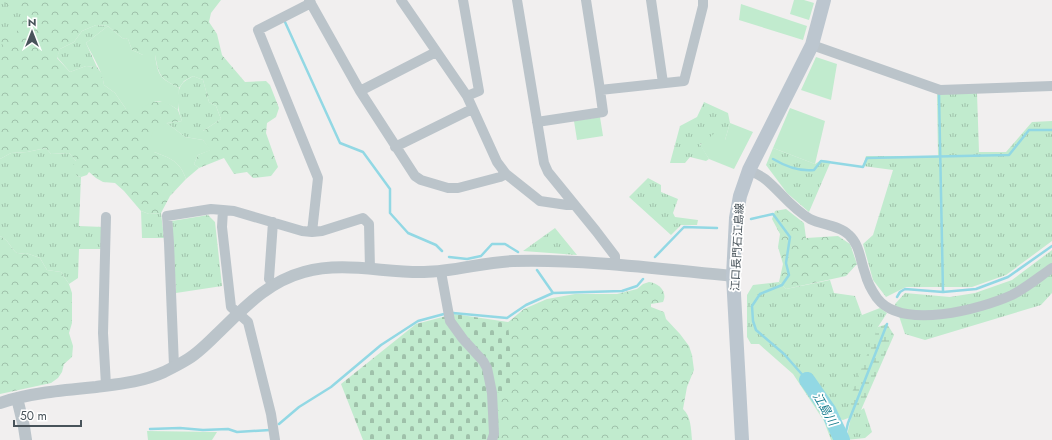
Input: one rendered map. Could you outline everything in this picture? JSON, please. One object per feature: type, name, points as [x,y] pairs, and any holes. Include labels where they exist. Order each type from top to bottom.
[{"type":"main road","name":"江口長門石江島線","points":[[742,440],[733,276],[736,218],[740,196],[749,170],[812,45],[824,0]]},
{"type":"street","points":[[401,0],[467,96],[497,162],[506,174],[540,201],[574,205]]},
{"type":"street","points":[[463,0],[479,91],[467,96]]},
{"type":"street","points":[[517,0],[544,163],[548,172],[615,256],[615,265]]},
{"type":"street","points":[[537,122],[603,112],[586,0]]},
{"type":"street","points":[[651,0],[663,83]]},
{"type":"street","points":[[600,90],[684,81],[703,6],[703,0]]},
{"type":"street","points":[[312,232],[318,178],[258,30],[310,1],[360,91],[415,176],[421,180],[448,188],[458,188],[500,178],[506,174]]},
{"type":"street","points":[[812,45],[940,90],[1052,86]]},
{"type":"street","points":[[360,91],[436,52]]},
{"type":"street","points":[[395,147],[472,109]]},
{"type":"street","points":[[749,170],[764,178],[790,205],[810,219],[837,228],[848,234],[858,248],[865,274],[877,298],[898,311],[913,315],[928,315],[950,313],[989,304],[1013,294],[1052,268]]},
{"type":"street","points":[[174,366],[167,216],[210,209],[234,211],[302,231],[312,232],[322,231],[363,218],[369,224],[370,269]]},
{"type":"street","points":[[223,210],[222,227],[232,307],[248,322],[271,414],[275,440]]},
{"type":"street","points":[[106,217],[103,333],[106,385]]},
{"type":"street","points":[[273,222],[269,279],[273,284]]},
{"type":"street","points":[[0,403],[17,398],[148,378],[189,359],[238,313],[273,284],[304,272],[321,268],[336,267],[402,272],[441,272],[510,261],[615,265],[733,276]]},
{"type":"street","points":[[441,272],[450,321],[487,368],[492,393],[494,434],[492,440]]},
{"type":"street","points":[[17,398],[26,440]]},
{"type":"green space","points":[[0,0],[53,0],[0,128]]},
{"type":"green space","points":[[0,0],[221,0],[211,13],[209,22],[217,34],[222,55],[245,82],[266,81],[270,85],[279,108],[276,117],[267,123],[266,133],[278,167],[271,176],[253,178],[247,172],[234,174],[224,158],[199,168],[194,164],[198,155],[210,150],[203,140],[203,131],[221,119],[216,106],[209,102],[203,80],[193,76],[184,81],[179,88],[161,76],[155,55],[143,55],[132,50],[128,39],[122,38],[108,26],[96,25],[82,31],[74,42],[60,49],[57,58],[70,72],[86,66],[97,67],[102,74],[104,85],[115,93],[126,109],[151,102],[166,102],[178,110],[182,121],[167,123],[154,152],[174,161],[181,168],[186,179],[170,196],[161,213],[149,214],[141,211],[115,183],[103,182],[89,172],[87,175],[81,177],[77,176],[73,166],[76,161],[69,153],[51,154],[46,148],[27,152],[11,153],[0,159],[0,52],[5,51],[1,41],[3,35],[6,33],[13,33],[22,28],[21,20],[28,17],[20,7],[10,7]]},
{"type":"green space","points":[[794,0],[804,0],[814,3],[809,20],[790,14]]},
{"type":"green space","points":[[741,4],[807,26],[803,40],[739,20]]},
{"type":"green space","points":[[96,25],[108,26],[86,43],[97,67],[86,66],[70,72],[57,57],[60,49],[74,42],[82,31]]},
{"type":"green space","points":[[108,26],[122,38],[128,39],[132,50],[143,55],[155,55],[157,68],[161,76],[179,88],[178,110],[165,103],[155,102],[150,103],[133,114],[126,109],[115,93],[104,85],[99,69],[86,43]]},
{"type":"green space","points":[[816,57],[837,64],[831,100],[801,90]]},
{"type":"green space","points":[[193,76],[203,80],[209,102],[216,106],[221,119],[203,131],[203,140],[185,137],[167,123],[182,121],[178,106],[179,89],[185,81]]},
{"type":"green space","points":[[977,93],[979,152],[1006,152],[1032,122],[1052,121],[1052,241],[1006,275],[972,287],[906,287],[886,297],[873,280],[863,244],[873,235],[893,170],[863,166],[866,156],[938,156],[937,94]]},
{"type":"green space","points":[[704,102],[728,113],[730,123],[725,140],[700,144],[709,159],[706,161],[690,157],[685,163],[670,163],[680,126],[697,117]]},
{"type":"green space","points":[[790,108],[825,121],[815,164],[773,148]]},
{"type":"green space","points":[[600,117],[603,136],[577,140],[574,121]]},
{"type":"green space","points":[[167,123],[185,137],[203,140],[211,150],[198,155],[194,164],[199,168],[186,179],[181,168],[174,161],[154,152],[149,142],[153,132]]},
{"type":"green space","points":[[730,123],[753,132],[734,169],[709,159],[700,145],[715,133],[725,140]]},
{"type":"green space","points":[[46,148],[51,154],[69,153],[76,161],[77,176],[81,177],[79,226],[103,227],[103,249],[79,249],[78,278],[69,284],[61,272],[47,270],[40,258],[26,253],[18,254],[0,236],[0,159],[11,153],[27,152]]},
{"type":"green space","points":[[773,148],[815,164],[821,160],[831,161],[809,212],[787,193],[766,165]]},
{"type":"green space","points":[[648,178],[661,185],[661,192],[678,199],[673,213],[675,217],[698,220],[697,225],[681,225],[671,235],[629,197]]},
{"type":"green space","points":[[786,209],[804,223],[806,238],[838,236],[850,244],[857,264],[846,276],[786,289],[779,282],[783,264],[778,247],[780,234],[772,219],[775,211]]},
{"type":"green space","points":[[141,211],[149,214],[161,213],[164,238],[142,238]]},
{"type":"green space","points":[[208,215],[215,222],[222,286],[176,293],[172,221]]},
{"type":"green space","points":[[555,228],[577,255],[523,251]]},
{"type":"green space","points":[[0,236],[18,254],[26,253],[40,258],[47,270],[61,272],[69,284],[72,293],[72,323],[69,333],[73,346],[72,357],[64,364],[62,372],[58,378],[51,383],[0,394]]},
{"type":"green space","points":[[1052,250],[1052,293],[1041,305],[925,340],[905,334],[895,304],[905,293],[950,297],[975,293],[1012,280]]},
{"type":"green space","points":[[830,280],[834,293],[855,296],[862,315],[880,308],[887,313],[878,327],[861,410],[864,408],[872,432],[865,438],[846,440],[851,417],[843,420],[829,416],[836,440],[831,440],[824,421],[793,374],[759,344],[751,344],[747,337],[747,295],[753,285],[779,282],[786,289]]},
{"type":"green space","points":[[649,282],[659,286],[664,295],[663,302],[651,304],[651,307],[664,312],[666,319],[689,346],[692,355],[694,370],[687,387],[683,409],[688,415],[692,440],[465,440],[494,383],[507,323],[524,309],[547,299],[575,294],[617,294],[637,289],[643,284]]},
{"type":"green space","points":[[454,314],[508,322],[513,386],[497,393],[499,438],[484,440],[363,440],[341,384],[416,324]]},
{"type":"green space","points":[[887,324],[894,335],[861,410],[854,410],[849,400],[878,327]]},
{"type":"green space","points":[[147,431],[217,432],[212,440],[148,440]]},
{"type":"waterway","points":[[285,22],[340,143],[363,152],[390,189],[390,213],[408,233],[436,245],[442,251]]},
{"type":"waterway","points":[[939,94],[943,292]]},
{"type":"waterway","points":[[773,159],[792,168],[814,170],[821,161],[863,167],[867,158],[1009,155],[1029,130],[1052,130]]},
{"type":"waterway","points":[[751,219],[773,214],[790,237],[786,263],[789,275],[782,285],[760,294],[752,306],[753,321],[756,330],[784,354],[807,380]]},
{"type":"waterway","points":[[655,257],[684,227],[717,228]]},
{"type":"waterway","points":[[449,257],[467,259],[481,256],[492,244],[505,244],[518,252]]},
{"type":"waterway","points":[[897,297],[900,292],[905,289],[943,292],[976,289],[1008,277],[1052,246]]},
{"type":"waterway","points":[[537,270],[553,293],[622,291],[637,286],[643,279]]},
{"type":"waterway","points":[[453,313],[507,318],[526,305],[553,293]]},
{"type":"waterway","points":[[279,424],[299,407],[331,387],[381,345],[418,321],[444,314]]},
{"type":"waterway","points":[[844,440],[848,423],[887,324]]},
{"type":"waterway","name":"江島川","points":[[807,380],[828,410],[842,440]]},
{"type":"waterway","points":[[150,429],[228,429],[237,432],[270,430]]}]
